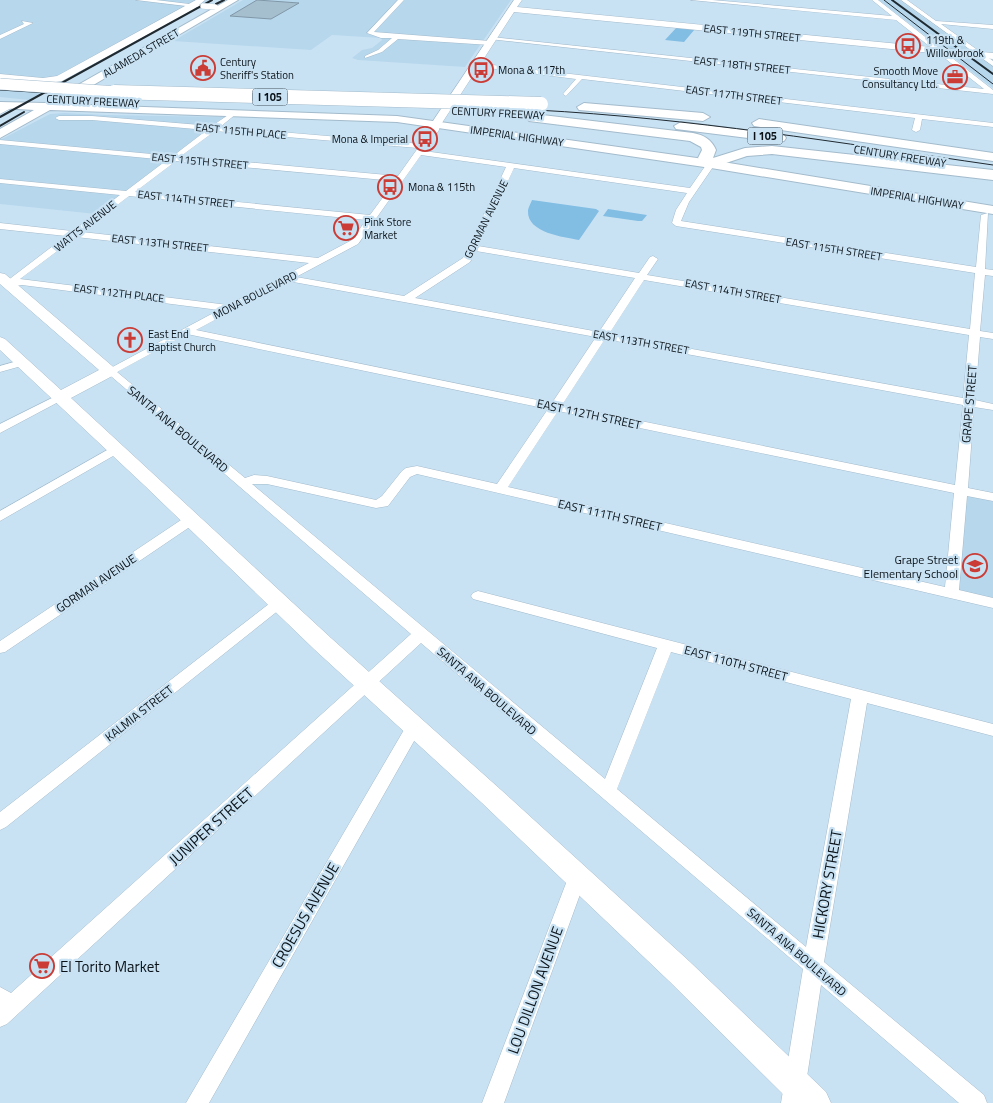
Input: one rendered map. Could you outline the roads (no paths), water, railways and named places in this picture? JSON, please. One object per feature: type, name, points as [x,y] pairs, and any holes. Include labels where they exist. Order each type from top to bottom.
[{"type":"highway","name":"CENTURY FREEWAY","points":[[0,84],[139,94],[537,112],[728,131],[993,170]]},
{"type":"highway","name":"CENTURY FREEWAY","points":[[0,94],[155,104],[537,112],[624,109],[716,118],[993,157]]},
{"type":"highway","points":[[439,110],[513,117],[537,112],[693,138],[705,143],[708,147],[710,150],[705,158],[711,164],[745,152],[772,150],[993,175]]},
{"type":"main road","name":"ALAMEDA STREET","points":[[0,134],[218,7],[234,0]]},
{"type":"main road","name":"IMPERIAL HIGHWAY","points":[[2,106],[382,117],[711,164],[991,211]]},
{"type":"main road","points":[[711,164],[726,173],[991,211]]},
{"type":"street","points":[[139,0],[218,7]]},
{"type":"street","name":"EAST 118TH STREET","points":[[401,0],[370,32],[374,35],[397,37],[491,41],[993,92]]},
{"type":"street","points":[[436,124],[518,0]]},
{"type":"street","points":[[694,0],[898,18]]},
{"type":"street","points":[[874,0],[993,92]]},
{"type":"street","points":[[904,0],[993,64]]},
{"type":"street","name":"ALAMEDA STREET","points":[[0,77],[51,81],[68,75],[199,4]]},
{"type":"street","name":"EAST 119TH STREET","points":[[512,9],[993,56]]},
{"type":"street","points":[[0,37],[30,23],[24,22]]},
{"type":"street","points":[[934,22],[993,27]]},
{"type":"street","points":[[367,57],[380,51],[397,37]]},
{"type":"street","name":"EAST 117TH STREET","points":[[475,66],[581,77],[690,93],[831,110],[993,125]]},
{"type":"street","points":[[566,94],[581,77]]},
{"type":"street","name":"WATTS AVENUE","points":[[4,280],[75,233],[234,113]]},
{"type":"street","points":[[916,130],[919,117]]},
{"type":"street","name":"EAST 115TH PLACE","points":[[59,118],[92,118],[214,128],[422,149]]},
{"type":"street","name":"MONA BOULEVARD","points":[[0,429],[355,242],[422,149],[435,130],[436,124]]},
{"type":"street","name":"EAST 115TH STREET","points":[[0,142],[400,179]]},
{"type":"street","points":[[422,149],[512,166],[692,190],[711,164]]},
{"type":"street","name":"GORMAN AVENUE","points":[[405,300],[467,260],[512,166]]},
{"type":"street","name":"EAST 114TH STREET","points":[[0,181],[373,218]]},
{"type":"street","name":"EAST 115TH STREET","points":[[692,190],[675,220],[676,223],[993,273]]},
{"type":"street","name":"GRAPE STREET","points":[[952,594],[980,271],[991,211]]},
{"type":"street","name":"EAST 113TH STREET","points":[[0,226],[320,261]]},
{"type":"street","name":"EAST 114TH STREET","points":[[472,248],[641,275],[993,336]]},
{"type":"street","points":[[500,489],[653,259]]},
{"type":"street","name":"EAST 113TH STREET","points":[[288,278],[993,407]]},
{"type":"street","name":"EAST 112TH PLACE","points":[[4,280],[230,308]]},
{"type":"street","name":"SANTA ANA BOULEVARD","points":[[4,280],[524,723],[976,1103]]},
{"type":"street","name":"EAST 112TH STREET","points":[[186,331],[993,497]]},
{"type":"street","points":[[0,342],[192,519],[279,603],[414,728],[491,796],[679,971],[793,1094],[815,1103]]},
{"type":"street","points":[[0,369],[22,363]]},
{"type":"street","points":[[0,517],[116,449]]},
{"type":"street","name":"EAST 111TH STREET","points":[[241,483],[254,479],[268,480],[376,504],[384,503],[410,471],[427,472],[993,603]]},
{"type":"street","name":"GORMAN AVENUE","points":[[0,648],[192,519]]},
{"type":"street","name":"EAST 110TH STREET","points":[[478,596],[993,730]]},
{"type":"street","name":"KALMIA STREET","points":[[0,822],[279,603]]},
{"type":"street","name":"JUNIPER STREET","points":[[4,1007],[255,786],[366,682],[421,634]]},
{"type":"street","points":[[606,790],[613,782],[666,645]]},
{"type":"street","name":"HICKORY STREET","points":[[793,1094],[813,966],[860,696]]},
{"type":"street","name":"CROESUS AVENUE","points":[[197,1103],[414,728]]},
{"type":"street","name":"LOU DILLON AVENUE","points":[[493,1103],[577,878]]},
{"type":"tram line","points":[[884,0],[993,84]]},
{"type":"tram line","points":[[0,90],[134,97],[402,104],[593,114],[765,132],[993,165]]},
{"type":"railway","points":[[0,117],[212,0]]},
{"type":"railway","points":[[216,4],[224,0]]},
{"type":"railway","points":[[892,0],[993,74]]},
{"type":"railway","points":[[0,126],[24,112]]},
{"type":"place","name":"119th & Willowbrook","points":[[908,46]]},
{"type":"place","name":"Century Sheriff's Station","points":[[203,68]]},
{"type":"place","name":"Mona & 117th","points":[[481,70]]},
{"type":"place","name":"Smooth Move Consultancy Ltd.","points":[[955,77]]},
{"type":"place","name":"Mona & Imperial","points":[[425,139]]},
{"type":"place","name":"Mona & 115th","points":[[390,187]]},
{"type":"place","name":"Pink Store Market","points":[[346,228]]},
{"type":"place","name":"East End Baptist Church","points":[[130,340]]},
{"type":"place","name":"Grape Street Elementary School","points":[[975,566]]},
{"type":"place","name":"El Torito Market","points":[[42,966]]}]
